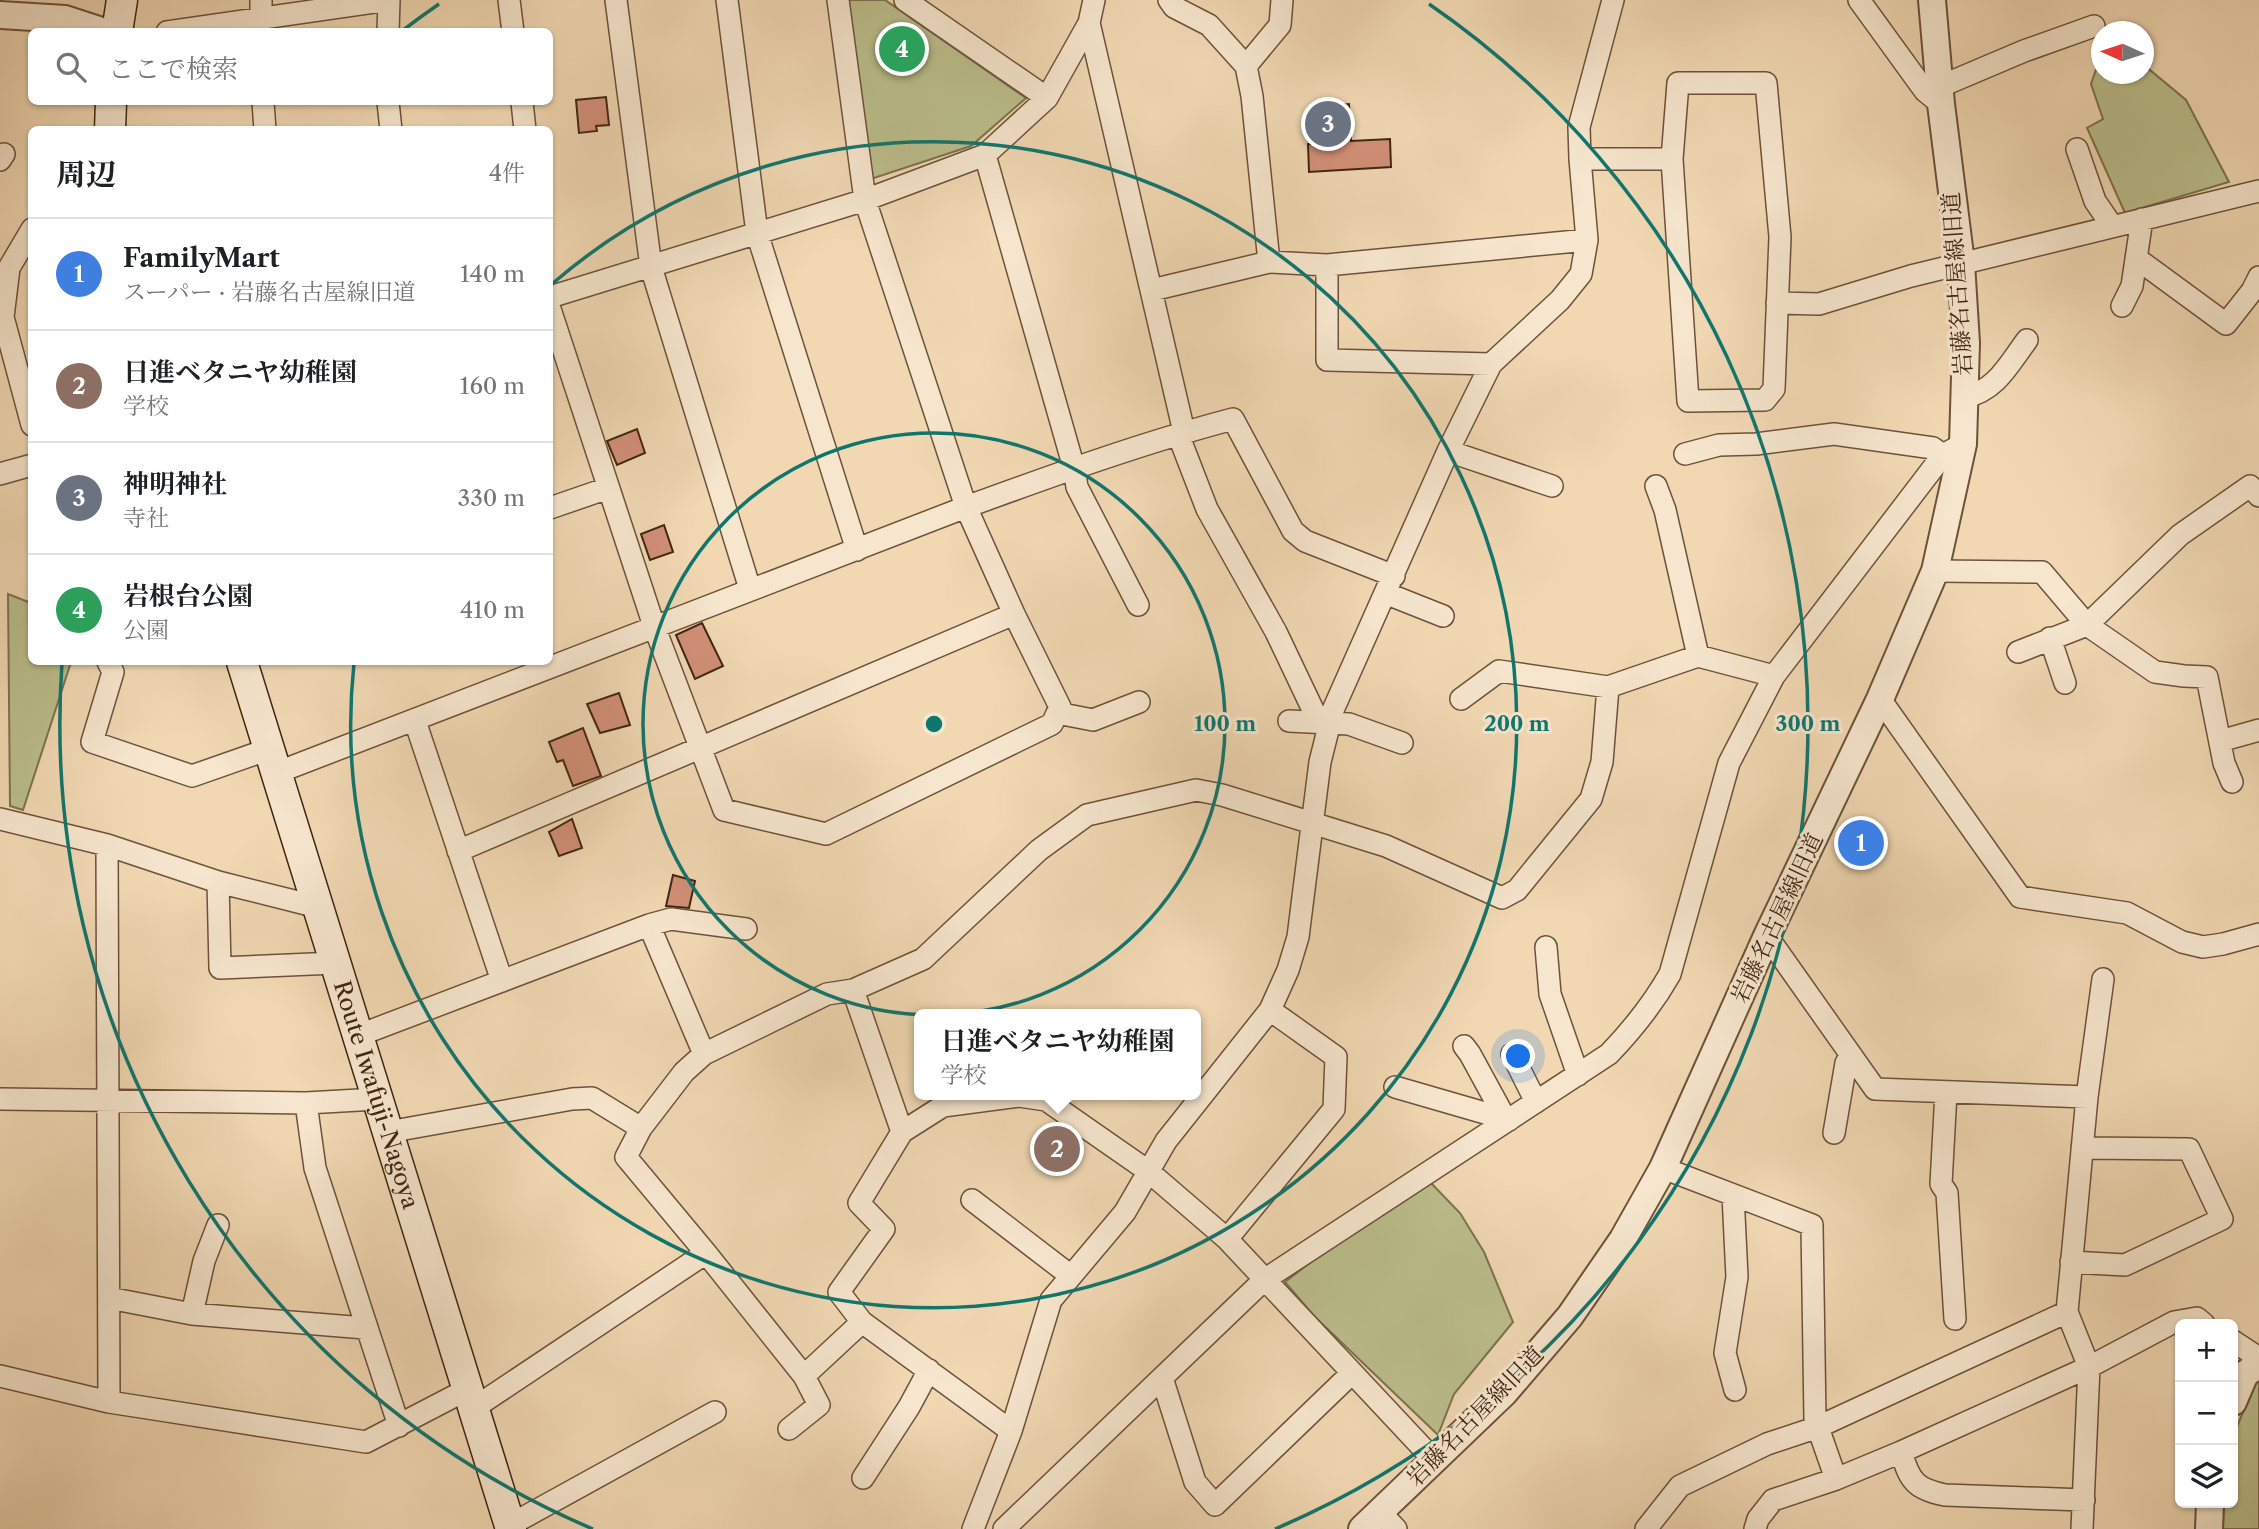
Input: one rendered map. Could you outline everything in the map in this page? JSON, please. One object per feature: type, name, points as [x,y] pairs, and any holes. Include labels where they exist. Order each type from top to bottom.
[{"type":"main road","points":[[118,28],[122,0]]},
{"type":"main road","points":[[110,126],[111,105]]},
{"type":"main road","name":"Route Iwafuji-Nagoya","points":[[243,665],[510,1527]]},
{"type":"street","points":[[190,28],[388,0],[388,28]]},
{"type":"street","points":[[509,0],[512,28]]},
{"type":"street","points":[[616,0],[651,267],[750,589]]},
{"type":"street","points":[[727,0],[757,233],[857,550]]},
{"type":"street","points":[[553,318],[654,626],[724,810],[826,834],[1052,724],[1060,707],[966,507],[865,200],[838,0]]},
{"type":"street","points":[[905,0],[1047,98]]},
{"type":"street","points":[[553,297],[865,200],[985,155],[1047,98],[1089,23],[1094,0]]},
{"type":"street","points":[[1169,0],[1174,6],[1209,25],[1246,66],[1252,96],[1269,262]]},
{"type":"street","points":[[1246,66],[1280,25],[1282,0]]},
{"type":"street","points":[[1201,1097],[1270,1010],[1288,970],[1298,937],[1311,823],[1328,714],[1448,451],[1491,364],[1560,300],[1581,274],[1587,240],[1579,127],[1613,0]]},
{"type":"street","points":[[1859,0],[1925,91],[1940,95],[2024,51],[2091,27]]},
{"type":"street","name":"岩藤名古屋線旧道","points":[[1379,1523],[1434,1460],[1504,1394],[1570,1316],[1623,1239],[1663,1168],[1767,936],[1880,699],[1935,571],[1953,449],[1965,397],[1966,343],[1961,263],[1940,95],[1932,0]]},
{"type":"street","points":[[0,16],[65,19],[93,28]]},
{"type":"street","points":[[1089,23],[1152,290],[1181,433],[1206,509],[1276,632],[1314,712],[1328,714]]},
{"type":"street","points":[[1678,83],[1766,83],[1780,237],[1777,303],[1774,389],[1765,400],[1688,401],[1672,159],[1678,83]]},
{"type":"street","points":[[263,105],[265,126]]},
{"type":"street","points":[[388,105],[391,126]]},
{"type":"street","points":[[522,105],[525,126]]},
{"type":"street","points":[[2077,149],[2095,201],[2112,226]]},
{"type":"street","points":[[0,154],[4,154],[0,159]]},
{"type":"street","points":[[985,155],[1074,468],[1077,487],[1138,605]]},
{"type":"street","points":[[1580,159],[1672,159]]},
{"type":"street","points":[[1777,303],[1819,304],[1961,263],[2259,191]]},
{"type":"street","points":[[2122,306],[2132,286],[2142,219]]},
{"type":"street","points":[[28,236],[9,268],[3,317],[28,410]]},
{"type":"street","points":[[1152,290],[1269,262],[1327,265],[1587,240]]},
{"type":"street","points":[[2136,258],[2226,324],[2252,291],[2259,277]]},
{"type":"street","points":[[1327,265],[1327,360],[1491,364]]},
{"type":"street","points":[[1965,397],[1980,394],[1994,384],[2027,340]]},
{"type":"street","points":[[553,662],[1074,468],[1233,419],[1293,531],[1305,541],[1389,584],[1443,616]]},
{"type":"street","points":[[1685,454],[1719,444],[1756,444],[1835,434],[1953,449]]},
{"type":"street","points":[[1004,1529],[1264,1280],[1505,1119],[1609,1054],[1634,1029],[1670,974],[1729,763],[1774,676],[1953,449]]},
{"type":"street","points":[[1448,451],[1552,486]]},
{"type":"street","points":[[0,474],[28,466]]},
{"type":"street","points":[[1656,486],[1665,510],[1698,656]]},
{"type":"street","points":[[2018,652],[2087,625],[2180,535],[2250,486],[2259,496]]},
{"type":"street","points":[[553,508],[608,488]]},
{"type":"street","points":[[1935,571],[2042,572],[2087,625],[2155,672],[2184,677],[2207,677],[2224,763],[2232,782]]},
{"type":"street","points":[[458,851],[1014,614]]},
{"type":"street","points":[[2050,638],[2066,683]]},
{"type":"street","points":[[1461,699],[1499,671],[1608,687],[1698,656],[1774,676]]},
{"type":"street","points":[[110,665],[113,672],[92,742],[192,776],[273,761],[415,721],[538,667]]},
{"type":"street","points":[[789,1429],[819,1405],[803,1376],[626,1157],[641,1128],[684,1072],[705,1054],[827,994],[853,990],[923,959],[1040,850],[1087,816],[1196,790],[1386,846],[1502,898],[1517,890],[1591,799],[1602,762],[1608,687]]},
{"type":"street","points":[[1880,699],[2020,897],[2127,913],[2182,942],[2203,947],[2259,934]]},
{"type":"street","points":[[1057,713],[1093,720],[1139,702]]},
{"type":"street","points":[[1289,720],[1352,711],[1410,741]]},
{"type":"street","points":[[415,721],[502,981]]},
{"type":"street","points":[[2220,741],[2259,730]]},
{"type":"street","points":[[0,819],[107,845],[218,882],[318,907]]},
{"type":"street","points":[[107,845],[110,1297],[108,1402]]},
{"type":"street","points":[[218,882],[220,968],[335,963]]},
{"type":"street","points":[[358,1036],[649,925],[671,919],[746,929]]},
{"type":"street","points":[[649,925],[705,1054]]},
{"type":"street","points":[[1767,936],[1875,1089],[2087,1097]]},
{"type":"street","points":[[1546,947],[1550,994],[1578,1075]]},
{"type":"street","points":[[2082,1529],[2089,1367],[2067,1312],[2087,1097],[2103,979]]},
{"type":"street","points":[[853,990],[902,1132]]},
{"type":"street","points":[[1227,1239],[1334,1109],[1336,1057],[1270,1010]]},
{"type":"street","points":[[1464,1046],[1505,1119]]},
{"type":"street","points":[[1512,1054],[1536,1102]]},
{"type":"street","points":[[1834,1133],[1846,1063],[1851,1055]]},
{"type":"street","points":[[1395,1087],[1505,1119]]},
{"type":"street","points":[[1946,1092],[1941,1184],[1947,1193],[1955,1319]]},
{"type":"street","points":[[388,1132],[572,1099],[593,1098],[641,1128]]},
{"type":"street","points":[[0,1099],[306,1103],[377,1099]]},
{"type":"street","points":[[963,1100],[943,1107],[902,1132],[859,1203],[884,1229],[839,1292],[862,1322],[1011,1431]]},
{"type":"street","points":[[1046,1100],[1148,1171],[1227,1239],[1434,1460]]},
{"type":"street","points":[[974,1529],[1011,1431],[1051,1300],[1125,1213],[1166,1141],[1199,1100]]},
{"type":"street","points":[[306,1103],[315,1168],[398,1426]]},
{"type":"street","points":[[2071,1262],[2125,1265],[2221,1219],[2189,1149],[2082,1148]]},
{"type":"street","points":[[1663,1168],[1812,1225],[1815,1419],[1836,1479]]},
{"type":"street","points":[[1733,1195],[1737,1277],[1725,1353],[1735,1390]]},
{"type":"street","points":[[972,1200],[1071,1276]]},
{"type":"street","points":[[192,1314],[204,1261],[218,1225]]},
{"type":"street","points":[[0,1376],[108,1402],[366,1442],[398,1426],[471,1399],[706,1253]]},
{"type":"street","points":[[110,1297],[192,1314],[365,1328]]},
{"type":"street","points":[[1646,1529],[1680,1486],[1767,1444],[1818,1427],[2067,1312]]},
{"type":"street","points":[[803,1376],[862,1322]]},
{"type":"street","points":[[1755,1529],[1758,1519],[1773,1500],[1836,1479],[1900,1452],[2089,1367],[2175,1322]]},
{"type":"street","points":[[2238,1344],[2259,1358]]},
{"type":"street","points":[[2238,1390],[2245,1374],[2259,1364]]},
{"type":"street","points":[[863,1478],[909,1408],[929,1370]]},
{"type":"street","points":[[1162,1378],[1195,1482],[1215,1505],[1352,1373]]},
{"type":"street","points":[[510,1527],[715,1412]]},
{"type":"street","points":[[1900,1452],[1908,1475],[1924,1491],[1945,1495],[2084,1500]]},
{"type":"street","points":[[2209,1529],[2210,1508]]},
{"type":"green space","points":[[842,0],[885,0],[1026,98],[971,146],[868,180]]},
{"type":"green space","points":[[2154,73],[2186,100],[2229,182],[2125,213],[2087,128],[2103,119],[2091,84],[2154,84]]},
{"type":"green space","points":[[8,594],[28,602],[28,665],[70,665],[23,810],[10,806]]},
{"type":"green space","points":[[1430,1182],[1460,1213],[1484,1252],[1513,1322],[1454,1394],[1438,1435],[1314,1316],[1285,1282],[1364,1221]]},
{"type":"green space","points":[[2259,1380],[2259,1529],[2223,1529],[2224,1508],[2238,1508],[2238,1424],[2256,1381]]},
{"type":"building","points":[[606,97],[609,125],[596,126],[597,131],[579,133],[576,100]]},
{"type":"building","points":[[1349,104],[1351,141],[1390,139],[1391,167],[1309,172],[1308,144],[1320,143],[1318,109]]},
{"type":"building","points":[[637,429],[645,453],[617,465],[607,441]]},
{"type":"building","points":[[664,525],[673,552],[650,560],[641,534]]},
{"type":"building","points":[[702,623],[723,666],[695,679],[676,635]]},
{"type":"building","points":[[619,693],[630,725],[600,733],[587,704]]},
{"type":"building","points":[[583,728],[601,776],[573,786],[563,760],[557,762],[549,742]]},
{"type":"building","points":[[572,819],[582,848],[559,856],[549,832]]},
{"type":"building","points":[[673,875],[695,881],[689,908],[666,906]]},
{"type":"place","name":"岩根台公園","points":[[902,49]]},
{"type":"place","name":"神明神社","points":[[1328,124]]},
{"type":"place","name":"FamilyMart","points":[[1861,843]]},
{"type":"place","name":"日進ベタニヤ幼稚園","points":[[1057,1149]]}]
